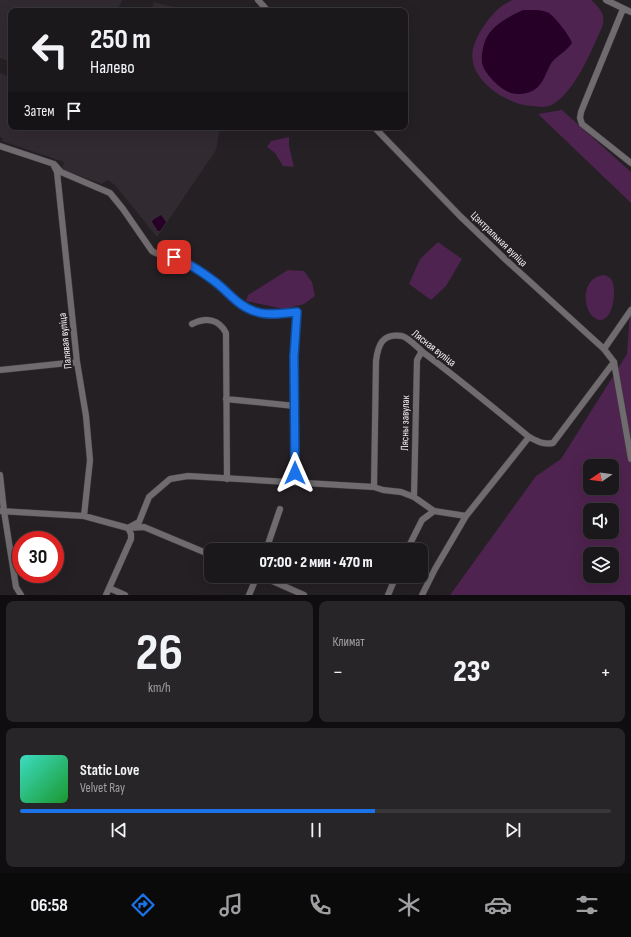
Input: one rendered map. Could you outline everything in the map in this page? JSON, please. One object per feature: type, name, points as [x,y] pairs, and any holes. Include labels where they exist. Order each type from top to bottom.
[{"type":"street","points":[[258,0],[265,8]]},
{"type":"street","points":[[606,0],[631,12]]},
{"type":"street","points":[[623,9],[585,102],[580,118],[582,124],[630,159]]},
{"type":"street","name":"Цэнтральная вуліца","points":[[377,130],[460,216],[604,349],[614,362]]},
{"type":"street","points":[[0,146],[54,164],[61,172],[110,193],[152,251],[157,254],[174,257],[183,261],[215,282],[239,304],[246,308],[257,313],[266,314],[297,312],[294,356],[295,473]]},
{"type":"street","name":"Палявая вуліца","points":[[54,164],[57,172],[77,362],[86,416],[90,460],[84,516]]},
{"type":"street","points":[[604,349],[631,310]]},
{"type":"street","points":[[192,324],[200,319],[218,322],[226,333],[227,480]]},
{"type":"street","name":"Лясная вуліца","points":[[374,488],[376,361],[378,348],[383,340],[389,337],[403,336],[471,388],[529,437],[546,444],[553,443],[614,362]]},
{"type":"street","name":"Лясны завулак","points":[[414,497],[417,360],[422,351]]},
{"type":"street","points":[[0,370],[77,362]]},
{"type":"street","points":[[614,362],[631,459]]},
{"type":"street","points":[[226,399],[295,406]]},
{"type":"street","points":[[422,595],[435,569],[466,516],[529,437]]},
{"type":"street","points":[[0,475],[2,511],[16,587],[21,595]]},
{"type":"street","points":[[128,528],[139,522],[149,497],[170,478],[188,476],[227,480],[374,488],[401,492],[414,497],[434,511],[466,516]]},
{"type":"street","points":[[268,543],[280,509]]},
{"type":"street","points":[[2,511],[84,516],[128,528],[144,527],[204,552]]},
{"type":"street","points":[[410,543],[422,520],[434,511]]},
{"type":"street","points":[[106,595],[132,539],[128,528]]},
{"type":"street","points":[[249,595],[254,583]]},
{"type":"street","points":[[277,583],[304,595]]},
{"type":"street","points":[[388,595],[393,583]]},
{"type":"street","points":[[109,588],[125,595]]},
{"type":"shaded area","points":[[0,0],[122,0],[118,8],[8,8],[8,61],[0,58]]},
{"type":"shaded area","points":[[512,0],[591,0],[601,11],[603,16],[600,32],[587,60],[572,86],[560,99],[546,107],[522,104],[511,101],[500,95],[482,80],[472,60],[474,44],[479,33],[497,10]]},
{"type":"shaded area","points":[[154,2],[177,8],[152,8]]},
{"type":"shaded area","points":[[523,10],[540,10],[549,13],[562,27],[572,43],[552,62],[543,81],[534,90],[523,94],[517,94],[503,89],[491,78],[483,66],[482,56],[485,42],[492,29],[507,18]]},
{"type":"shaded area","points":[[0,73],[8,76],[8,130],[219,130],[216,150],[157,237],[116,186],[111,182],[107,180],[102,184],[62,169],[64,162],[2,141],[3,138],[0,137]]},
{"type":"shaded area","points":[[562,110],[631,172],[631,203],[538,114]]},
{"type":"shaded area","points":[[289,137],[289,146],[294,167],[283,166],[275,153],[267,147],[271,141]]},
{"type":"shaded area","points":[[161,215],[166,222],[160,231],[158,231],[152,222]]},
{"type":"shaded area","points":[[438,242],[462,259],[446,286],[431,300],[409,284],[420,259]]},
{"type":"shaded area","points":[[288,270],[304,271],[312,282],[315,296],[304,304],[284,309],[246,301],[248,295]]},
{"type":"shaded area","points":[[605,275],[610,278],[612,282],[614,295],[609,315],[605,319],[600,320],[594,318],[589,312],[586,297],[590,282],[596,277]]},
{"type":"shaded area","points":[[631,297],[631,595],[450,595],[536,476],[561,459],[627,354]]},
{"type":"route","points":[[174,257],[183,261],[215,282],[239,304],[257,313],[266,314],[297,312],[294,356],[295,473]]}]
